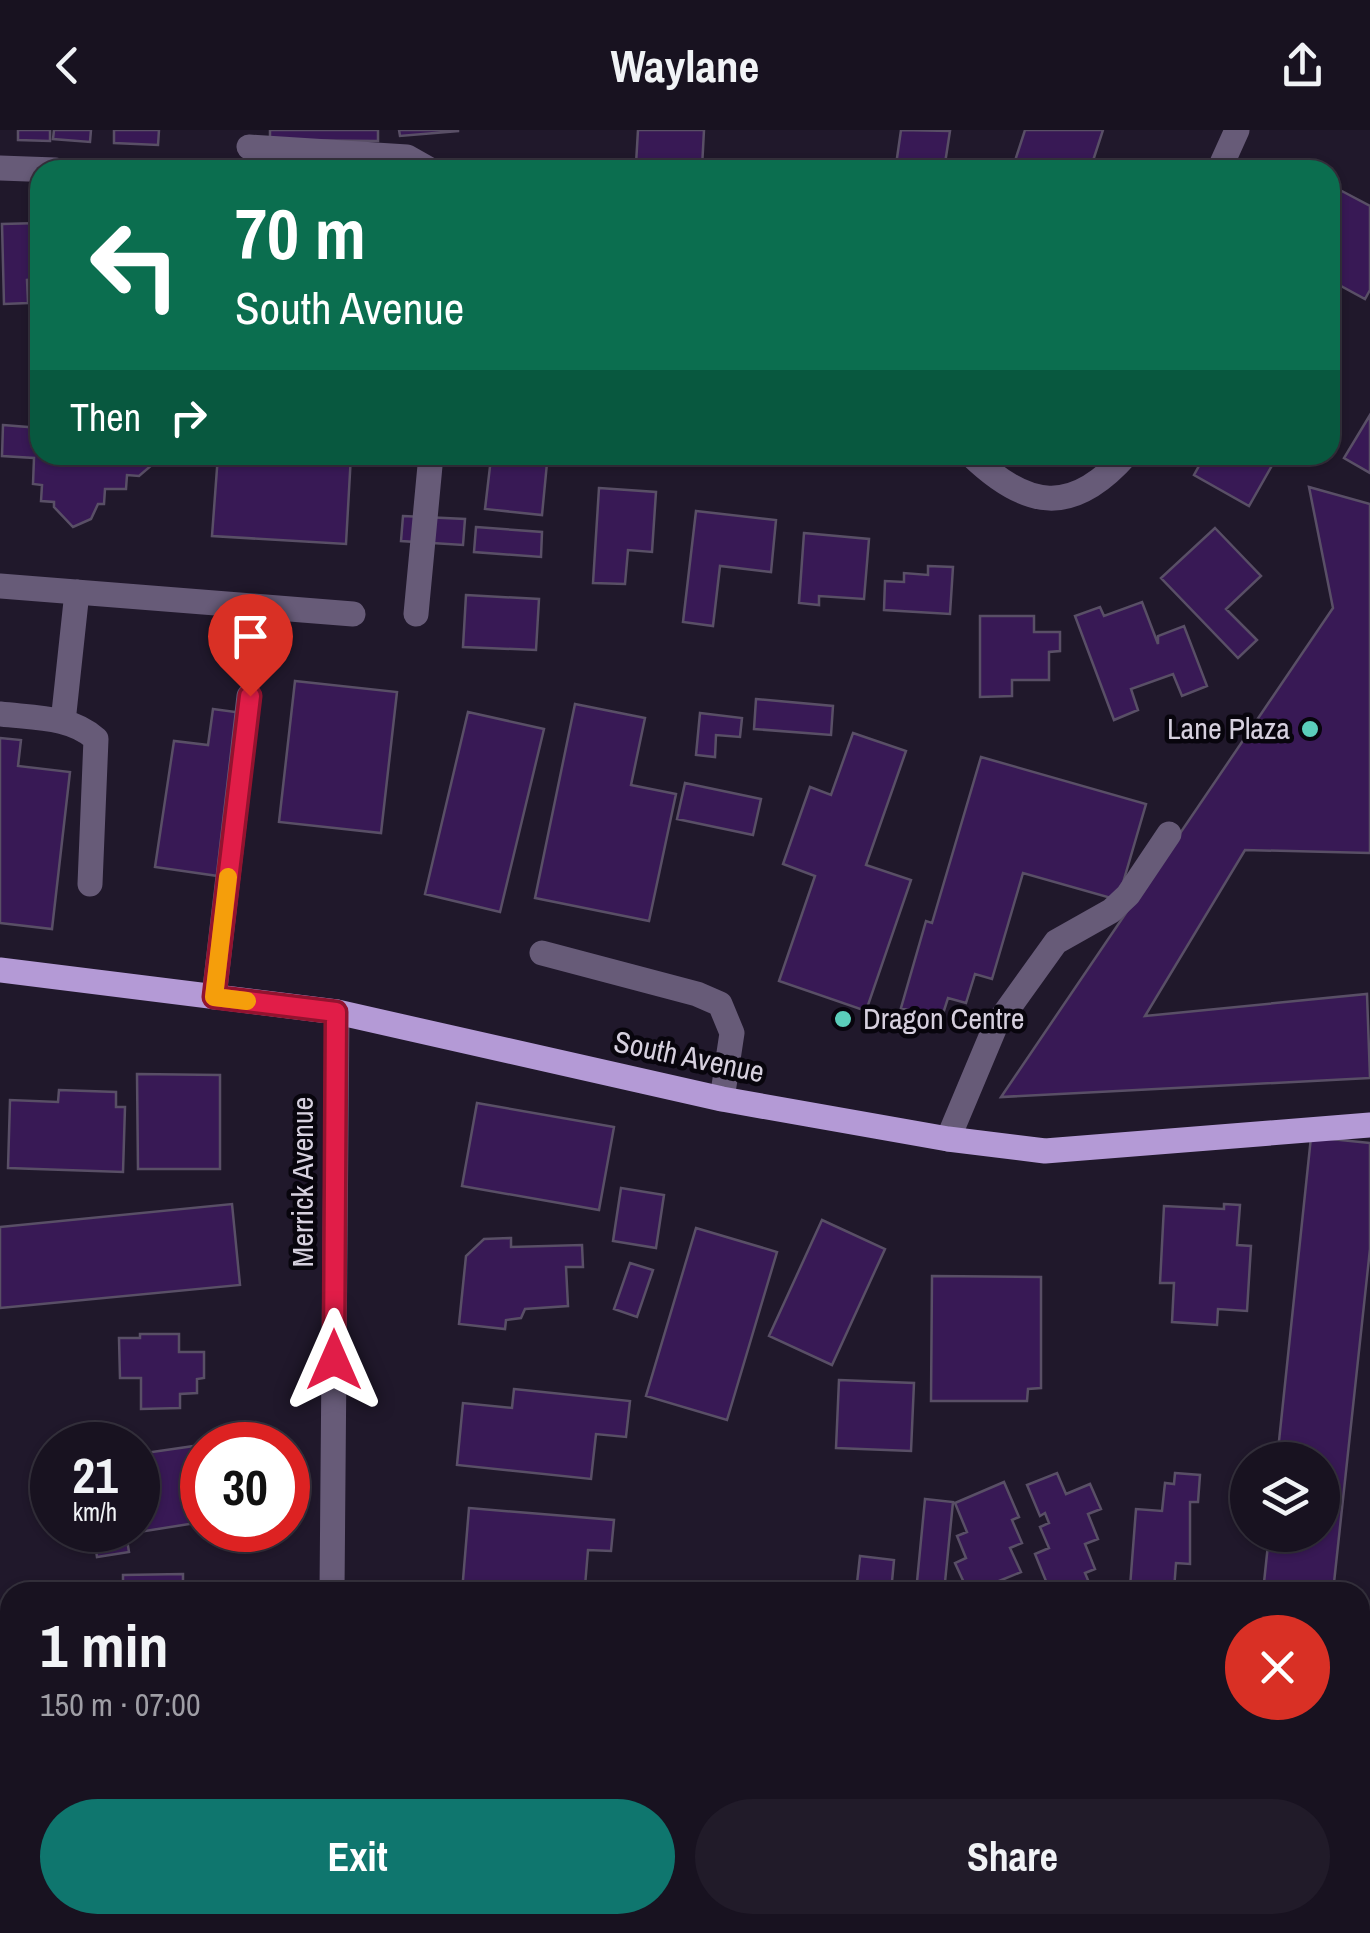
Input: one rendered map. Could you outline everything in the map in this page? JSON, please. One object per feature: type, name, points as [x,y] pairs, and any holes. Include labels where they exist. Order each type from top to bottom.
[{"type":"main road","name":"South Avenue","points":[[0,970],[336,1012],[722,1099],[948,1139],[1046,1150],[1370,1125]]},
{"type":"street","points":[[1223,160],[1236,130]]},
{"type":"street","points":[[249,148],[412,160]]},
{"type":"street","points":[[0,168],[30,169]]},
{"type":"street","points":[[416,614],[430,465]]},
{"type":"street","points":[[984,465],[1022,494],[1050,500],[1081,495],[1115,465]]},
{"type":"street","points":[[0,586],[353,614]]},
{"type":"street","points":[[64,722],[78,592]]},
{"type":"street","points":[[214,997],[250,696]]},
{"type":"street","points":[[0,714],[64,722],[83,728],[96,739],[90,884]]},
{"type":"street","points":[[948,1139],[995,1027],[1056,942],[1111,911],[1128,895],[1169,834]]},
{"type":"street","points":[[542,952],[697,994],[720,1004],[732,1033],[722,1099]]},
{"type":"street","name":"Merrick Avenue","points":[[332,1582],[336,1012]]},
{"type":"building","points":[[18,130],[50,130],[50,141],[18,140]]},
{"type":"building","points":[[54,130],[91,130],[90,142],[53,139]]},
{"type":"building","points":[[114,130],[159,130],[158,145],[114,143]]},
{"type":"building","points":[[270,130],[378,130],[378,141],[270,140]]},
{"type":"building","points":[[399,130],[458,130],[458,131],[400,136]]},
{"type":"building","points":[[638,130],[704,130],[702,160],[636,160]]},
{"type":"building","points":[[901,130],[950,131],[946,160],[897,160]]},
{"type":"building","points":[[1025,130],[1103,130],[1093,160],[1015,160]]},
{"type":"building","points":[[1340,190],[1370,206],[1370,290],[1365,299],[1340,285]]},
{"type":"building","points":[[30,223],[28,303],[4,304],[2,224]]},
{"type":"building","points":[[1370,415],[1370,473],[1344,458]]},
{"type":"building","points":[[3,425],[30,427],[30,458],[2,456]]},
{"type":"building","points":[[34,465],[152,465],[139,476],[127,475],[126,489],[105,489],[104,504],[98,504],[91,519],[73,527],[54,507],[54,502],[41,501],[42,485],[33,484]]},
{"type":"building","points":[[217,465],[350,465],[346,544],[212,536]]},
{"type":"building","points":[[490,465],[547,465],[542,515],[485,509]]},
{"type":"building","points":[[1200,465],[1272,465],[1249,506],[1194,475]]},
{"type":"building","name":"Lane Plaza","points":[[1309,487],[1370,504],[1370,853],[1245,850],[1145,1016],[1367,994],[1370,1078],[1001,1097],[1333,608]]},
{"type":"building","points":[[599,488],[656,492],[652,552],[628,550],[625,584],[593,583]]},
{"type":"building","points":[[696,511],[776,520],[771,572],[720,566],[713,626],[683,622]]},
{"type":"building","points":[[403,516],[465,519],[463,545],[401,541]]},
{"type":"building","points":[[476,527],[542,532],[541,557],[474,552]]},
{"type":"building","points":[[1215,528],[1261,576],[1226,609],[1257,640],[1238,658],[1161,578]]},
{"type":"building","points":[[804,533],[869,539],[864,599],[819,596],[819,605],[799,603]]},
{"type":"building","points":[[928,566],[953,567],[950,614],[884,610],[885,581],[904,582],[904,573],[928,575]]},
{"type":"building","points":[[466,595],[539,599],[536,650],[463,647]]},
{"type":"building","points":[[1142,602],[1158,644],[1158,636],[1184,626],[1207,686],[1182,696],[1173,674],[1131,689],[1138,710],[1114,720],[1075,616],[1100,607],[1104,616]]},
{"type":"building","points":[[980,616],[1034,616],[1034,632],[1060,632],[1060,651],[1049,652],[1049,680],[1012,680],[1012,696],[980,697]]},
{"type":"building","points":[[295,681],[397,692],[381,833],[279,822]]},
{"type":"building","points":[[756,699],[833,706],[831,735],[754,729]]},
{"type":"building","points":[[575,704],[645,718],[631,785],[676,794],[649,921],[535,898]]},
{"type":"building","points":[[213,709],[243,713],[218,876],[155,867],[174,741],[208,745]]},
{"type":"building","points":[[468,712],[544,729],[500,912],[425,894]]},
{"type":"building","points":[[700,713],[742,718],[740,737],[716,735],[715,757],[696,755]]},
{"type":"building","points":[[853,733],[906,751],[866,865],[911,880],[866,1011],[779,981],[815,876],[783,864],[810,787],[831,795]]},
{"type":"building","points":[[0,738],[21,740],[18,766],[70,772],[52,929],[0,923]]},
{"type":"building","points":[[981,757],[1146,804],[1118,900],[1023,873],[992,979],[975,974],[966,1003],[948,998],[941,1020],[901,1008],[926,921],[932,923]]},
{"type":"building","points":[[685,783],[761,799],[753,835],[677,819]]},
{"type":"building","points":[[137,1074],[220,1075],[220,1169],[138,1169]]},
{"type":"building","points":[[59,1090],[116,1092],[116,1107],[125,1107],[123,1172],[8,1168],[10,1100],[58,1102]]},
{"type":"building","points":[[477,1103],[614,1127],[599,1210],[462,1186]]},
{"type":"building","points":[[1311,1137],[1370,1143],[1370,1249],[1340,1527],[1340,1442],[1279,1442]]},
{"type":"building","points":[[621,1188],[664,1195],[656,1248],[613,1241]]},
{"type":"building","points":[[232,1204],[240,1285],[0,1308],[0,1227]]},
{"type":"building","points":[[1224,1204],[1240,1205],[1237,1245],[1251,1246],[1247,1311],[1218,1309],[1217,1325],[1172,1322],[1174,1283],[1160,1283],[1164,1206],[1224,1209]]},
{"type":"building","points":[[822,1220],[885,1249],[832,1365],[769,1336]]},
{"type":"building","points":[[696,1228],[777,1252],[727,1420],[646,1396]]},
{"type":"building","points":[[511,1238],[511,1247],[582,1245],[583,1267],[566,1267],[568,1306],[525,1309],[521,1318],[506,1320],[505,1329],[459,1324],[466,1256],[484,1239]]},
{"type":"building","points":[[630,1263],[653,1270],[637,1317],[614,1309]]},
{"type":"building","points":[[932,1276],[1041,1277],[1041,1388],[1028,1389],[1027,1401],[931,1401]]},
{"type":"building","points":[[140,1334],[179,1334],[179,1352],[204,1352],[204,1378],[197,1379],[197,1393],[180,1394],[180,1408],[141,1409],[141,1378],[120,1378],[119,1338],[140,1338]]},
{"type":"building","points":[[839,1380],[914,1383],[911,1451],[836,1448]]},
{"type":"building","points":[[514,1389],[630,1401],[626,1437],[596,1434],[591,1479],[457,1465],[463,1403],[512,1408]]},
{"type":"building","points":[[180,1448],[180,1525],[160,1529],[160,1451]]},
{"type":"building","points":[[1057,1473],[1066,1494],[1090,1484],[1101,1509],[1088,1514],[1098,1539],[1085,1544],[1095,1569],[1085,1573],[1089,1582],[1044,1582],[1035,1554],[1049,1548],[1040,1527],[1049,1523],[1045,1513],[1040,1516],[1027,1485]]},
{"type":"building","points":[[1175,1473],[1200,1475],[1198,1502],[1190,1502],[1190,1564],[1176,1563],[1175,1582],[1130,1582],[1136,1509],[1162,1511],[1165,1483],[1174,1484]]},
{"type":"building","points":[[1004,1482],[1019,1517],[1012,1520],[1022,1543],[1010,1548],[1021,1572],[999,1582],[964,1582],[955,1563],[966,1558],[957,1536],[967,1532],[955,1503]]},
{"type":"building","points":[[925,1499],[953,1502],[945,1582],[917,1582]]},
{"type":"building","points":[[469,1508],[614,1520],[611,1551],[588,1550],[585,1582],[463,1582]]},
{"type":"building","points":[[96,1552],[129,1552],[97,1557]]},
{"type":"building","points":[[1267,1552],[1337,1552],[1334,1582],[1264,1582]]},
{"type":"building","points":[[860,1556],[894,1560],[892,1582],[857,1582]]},
{"type":"building","points":[[183,1574],[183,1582],[123,1582],[123,1575]]},
{"type":"slow traffic","points":[[228,877],[214,997],[247,1001]]},
{"type":"place","name":"Lane Plaza","points":[[1310,729]]},
{"type":"place","name":"Dragon Centre","points":[[843,1019]]},
{"type":"route","points":[[250,696],[214,997],[336,1012],[334,1360]]}]
